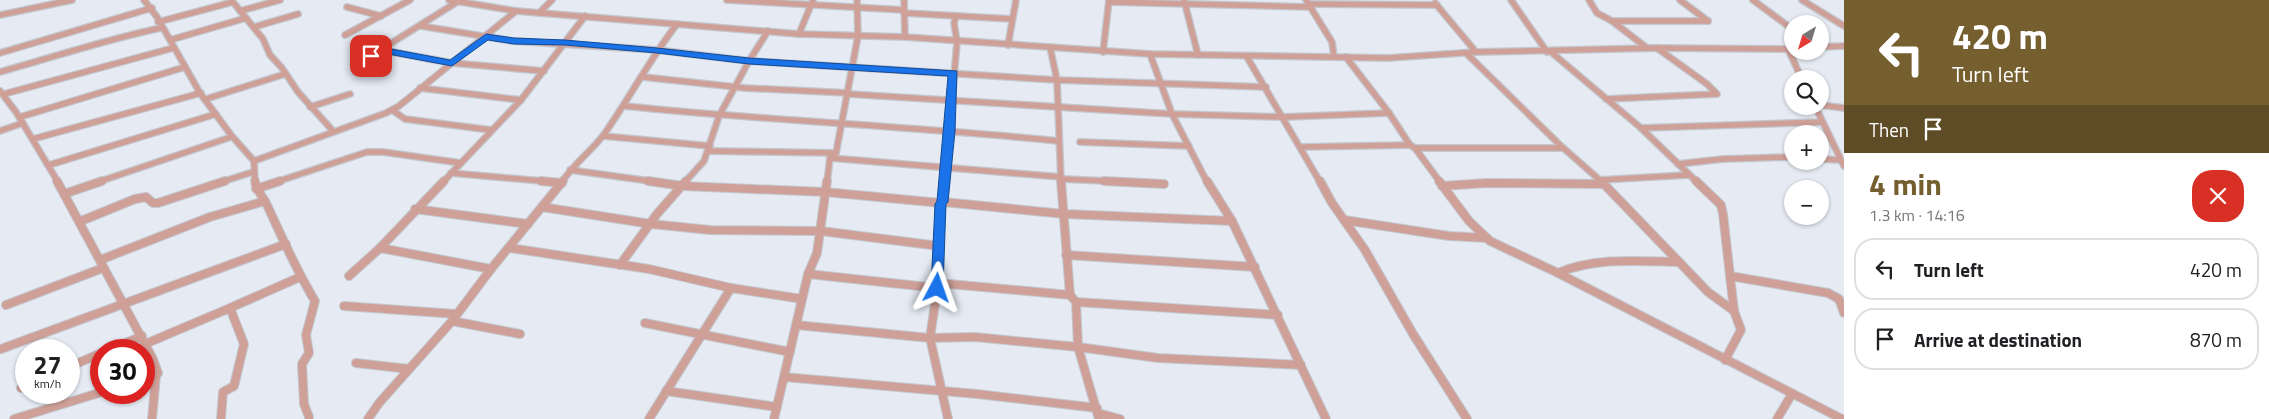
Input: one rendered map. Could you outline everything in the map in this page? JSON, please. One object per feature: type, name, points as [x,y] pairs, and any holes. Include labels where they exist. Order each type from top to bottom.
[{"type":"street","points":[[0,16],[42,3],[72,0]]},
{"type":"street","points":[[144,0],[152,8],[173,48],[231,137],[254,161],[253,172],[256,189],[265,201],[300,277],[315,301],[306,335],[309,353],[302,364],[304,404],[309,417]]},
{"type":"street","points":[[240,11],[280,0]]},
{"type":"street","points":[[345,35],[410,0]]},
{"type":"street","points":[[449,0],[516,11],[799,34],[905,37],[1150,54],[1396,58],[1476,52],[1549,52],[1647,48],[1784,49]]},
{"type":"street","points":[[539,13],[552,0]]},
{"type":"street","points":[[727,0],[811,3],[1012,20]]},
{"type":"street","points":[[774,419],[808,274],[816,253],[821,231],[833,156],[854,67],[858,36],[856,0]]},
{"type":"street","points":[[904,0],[905,37]]},
{"type":"street","points":[[1008,45],[1016,0]]},
{"type":"street","points":[[1511,0],[1549,52],[1641,128],[1721,206],[1724,214],[1734,311],[1741,330],[1725,360]]},
{"type":"street","points":[[1589,0],[1597,13],[1612,21],[1647,48]]},
{"type":"street","points":[[1612,21],[1708,21],[1680,0]]},
{"type":"street","points":[[1753,0],[1784,23]]},
{"type":"street","points":[[1802,0],[1844,26]]},
{"type":"street","points":[[1103,52],[1109,1],[1309,4],[1435,2],[1476,52]]},
{"type":"street","points":[[0,72],[96,45],[113,38],[233,2],[263,38],[270,54],[310,107],[333,131]]},
{"type":"street","points":[[361,62],[457,2]]},
{"type":"street","points":[[1184,2],[1198,55]]},
{"type":"street","points":[[799,34],[811,3]]},
{"type":"street","points":[[1309,4],[1332,42],[1334,57]]},
{"type":"street","points":[[347,7],[380,16]]},
{"type":"street","points":[[0,53],[152,8]]},
{"type":"street","points":[[254,161],[392,110],[486,37],[516,11]]},
{"type":"street","points":[[254,27],[298,14]]},
{"type":"street","points":[[349,276],[380,248],[415,209],[521,100],[585,16]]},
{"type":"street","points":[[948,419],[930,338],[937,286],[942,202],[950,131],[953,73],[957,42],[954,24],[956,16]]},
{"type":"street","points":[[170,40],[246,18]]},
{"type":"street","points":[[368,419],[454,318],[491,269],[562,183],[570,170],[603,136],[624,106],[657,50],[677,24]]},
{"type":"street","points":[[421,26],[514,41],[565,42],[749,61],[1057,80],[1266,87]]},
{"type":"street","points":[[620,265],[651,224],[656,214],[704,161],[719,116],[768,31]]},
{"type":"street","points":[[1829,47],[1844,46]]},
{"type":"street","points":[[1050,47],[1057,80],[1058,141],[1070,295],[1076,302],[1078,347],[1098,413]]},
{"type":"street","points":[[143,339],[103,268],[81,221],[49,165],[2,92],[173,48]]},
{"type":"street","points":[[1606,99],[1717,94],[1707,84],[1657,48]]},
{"type":"street","points":[[381,50],[452,63],[544,72]]},
{"type":"street","points":[[1150,54],[1172,114],[1206,180],[1232,221],[1326,419]]},
{"type":"street","points":[[1466,54],[1601,182],[1708,292],[1734,311]]},
{"type":"street","points":[[1247,57],[1344,220],[1365,250],[1413,334],[1467,419]]},
{"type":"street","points":[[1346,57],[1469,221],[1490,241],[1558,273],[1842,419]]},
{"type":"street","points":[[0,131],[21,120],[185,67]]},
{"type":"street","points":[[33,139],[285,74]]},
{"type":"street","points":[[642,77],[677,83],[785,92],[848,93],[1172,114],[1284,117],[1389,113]]},
{"type":"street","points":[[420,88],[521,100]]},
{"type":"street","points":[[310,107],[350,94]]},
{"type":"street","points":[[0,105],[9,101]]},
{"type":"street","points":[[624,106],[719,116],[973,132],[1058,141]]},
{"type":"street","points":[[1829,106],[1844,108]]},
{"type":"street","points":[[392,110],[405,118],[491,130]]},
{"type":"street","points":[[49,165],[216,114]]},
{"type":"street","points":[[1819,115],[1843,164]]},
{"type":"street","points":[[1641,128],[1822,122]]},
{"type":"street","points":[[603,136],[709,148],[833,156],[1061,178],[1164,184]]},
{"type":"street","points":[[64,194],[231,137]]},
{"type":"street","points":[[1080,142],[1189,146]]},
{"type":"street","points":[[1300,147],[1563,148]]},
{"type":"street","points":[[256,189],[367,152],[383,152],[461,163]]},
{"type":"street","points":[[1678,164],[1723,159],[1784,156]]},
{"type":"street","points":[[1829,160],[1843,164]]},
{"type":"street","points":[[570,170],[683,186],[826,192],[1049,211],[1065,214],[1232,221]]},
{"type":"street","points":[[81,221],[135,198],[146,197],[153,203],[158,203],[253,172]]},
{"type":"street","points":[[452,173],[562,183]]},
{"type":"street","points":[[1442,186],[1487,183],[1582,185],[1688,175]]},
{"type":"street","points":[[100,260],[210,218],[265,201]]},
{"type":"street","points":[[542,207],[651,224],[710,230],[821,231],[939,246]]},
{"type":"street","points":[[415,209],[528,224]]},
{"type":"street","points":[[1344,220],[1444,235],[1487,238]]},
{"type":"street","points":[[1,349],[286,244]]},
{"type":"street","points":[[380,248],[491,269]]},
{"type":"street","points":[[510,248],[693,277],[730,288],[802,299]]},
{"type":"street","points":[[1066,255],[1255,268]]},
{"type":"street","points":[[1558,273],[1569,267],[1582,265],[1615,262],[1678,262]]},
{"type":"street","points":[[6,305],[103,268]]},
{"type":"street","points":[[808,274],[937,286],[1070,295]]},
{"type":"street","points":[[1730,276],[1828,294],[1839,299],[1844,313]]},
{"type":"street","points":[[147,339],[230,308],[300,277]]},
{"type":"street","points":[[649,419],[730,288]]},
{"type":"street","points":[[1076,302],[1278,316]]},
{"type":"street","points":[[344,306],[454,318],[520,334]]},
{"type":"street","points":[[221,419],[223,392],[234,386],[243,356],[244,344],[230,308]]},
{"type":"street","points":[[645,324],[790,352]]},
{"type":"street","points":[[796,325],[930,338],[975,337],[1078,347],[1158,358],[1301,365]]},
{"type":"street","points":[[356,363],[409,370]]},
{"type":"street","points":[[152,419],[156,376],[158,373],[155,364]]},
{"type":"street","points":[[784,378],[942,392],[1098,413],[1120,419]]},
{"type":"street","points":[[666,391],[777,407]]},
{"type":"street","points":[[1777,419],[1792,394]]},
{"type":"street","points":[[14,419],[90,396]]},
{"type":"route","points":[[371,56],[381,50],[452,63],[486,37],[514,41],[565,42],[657,50],[749,61],[953,73],[950,131],[942,202],[940,204],[937,288]]}]
